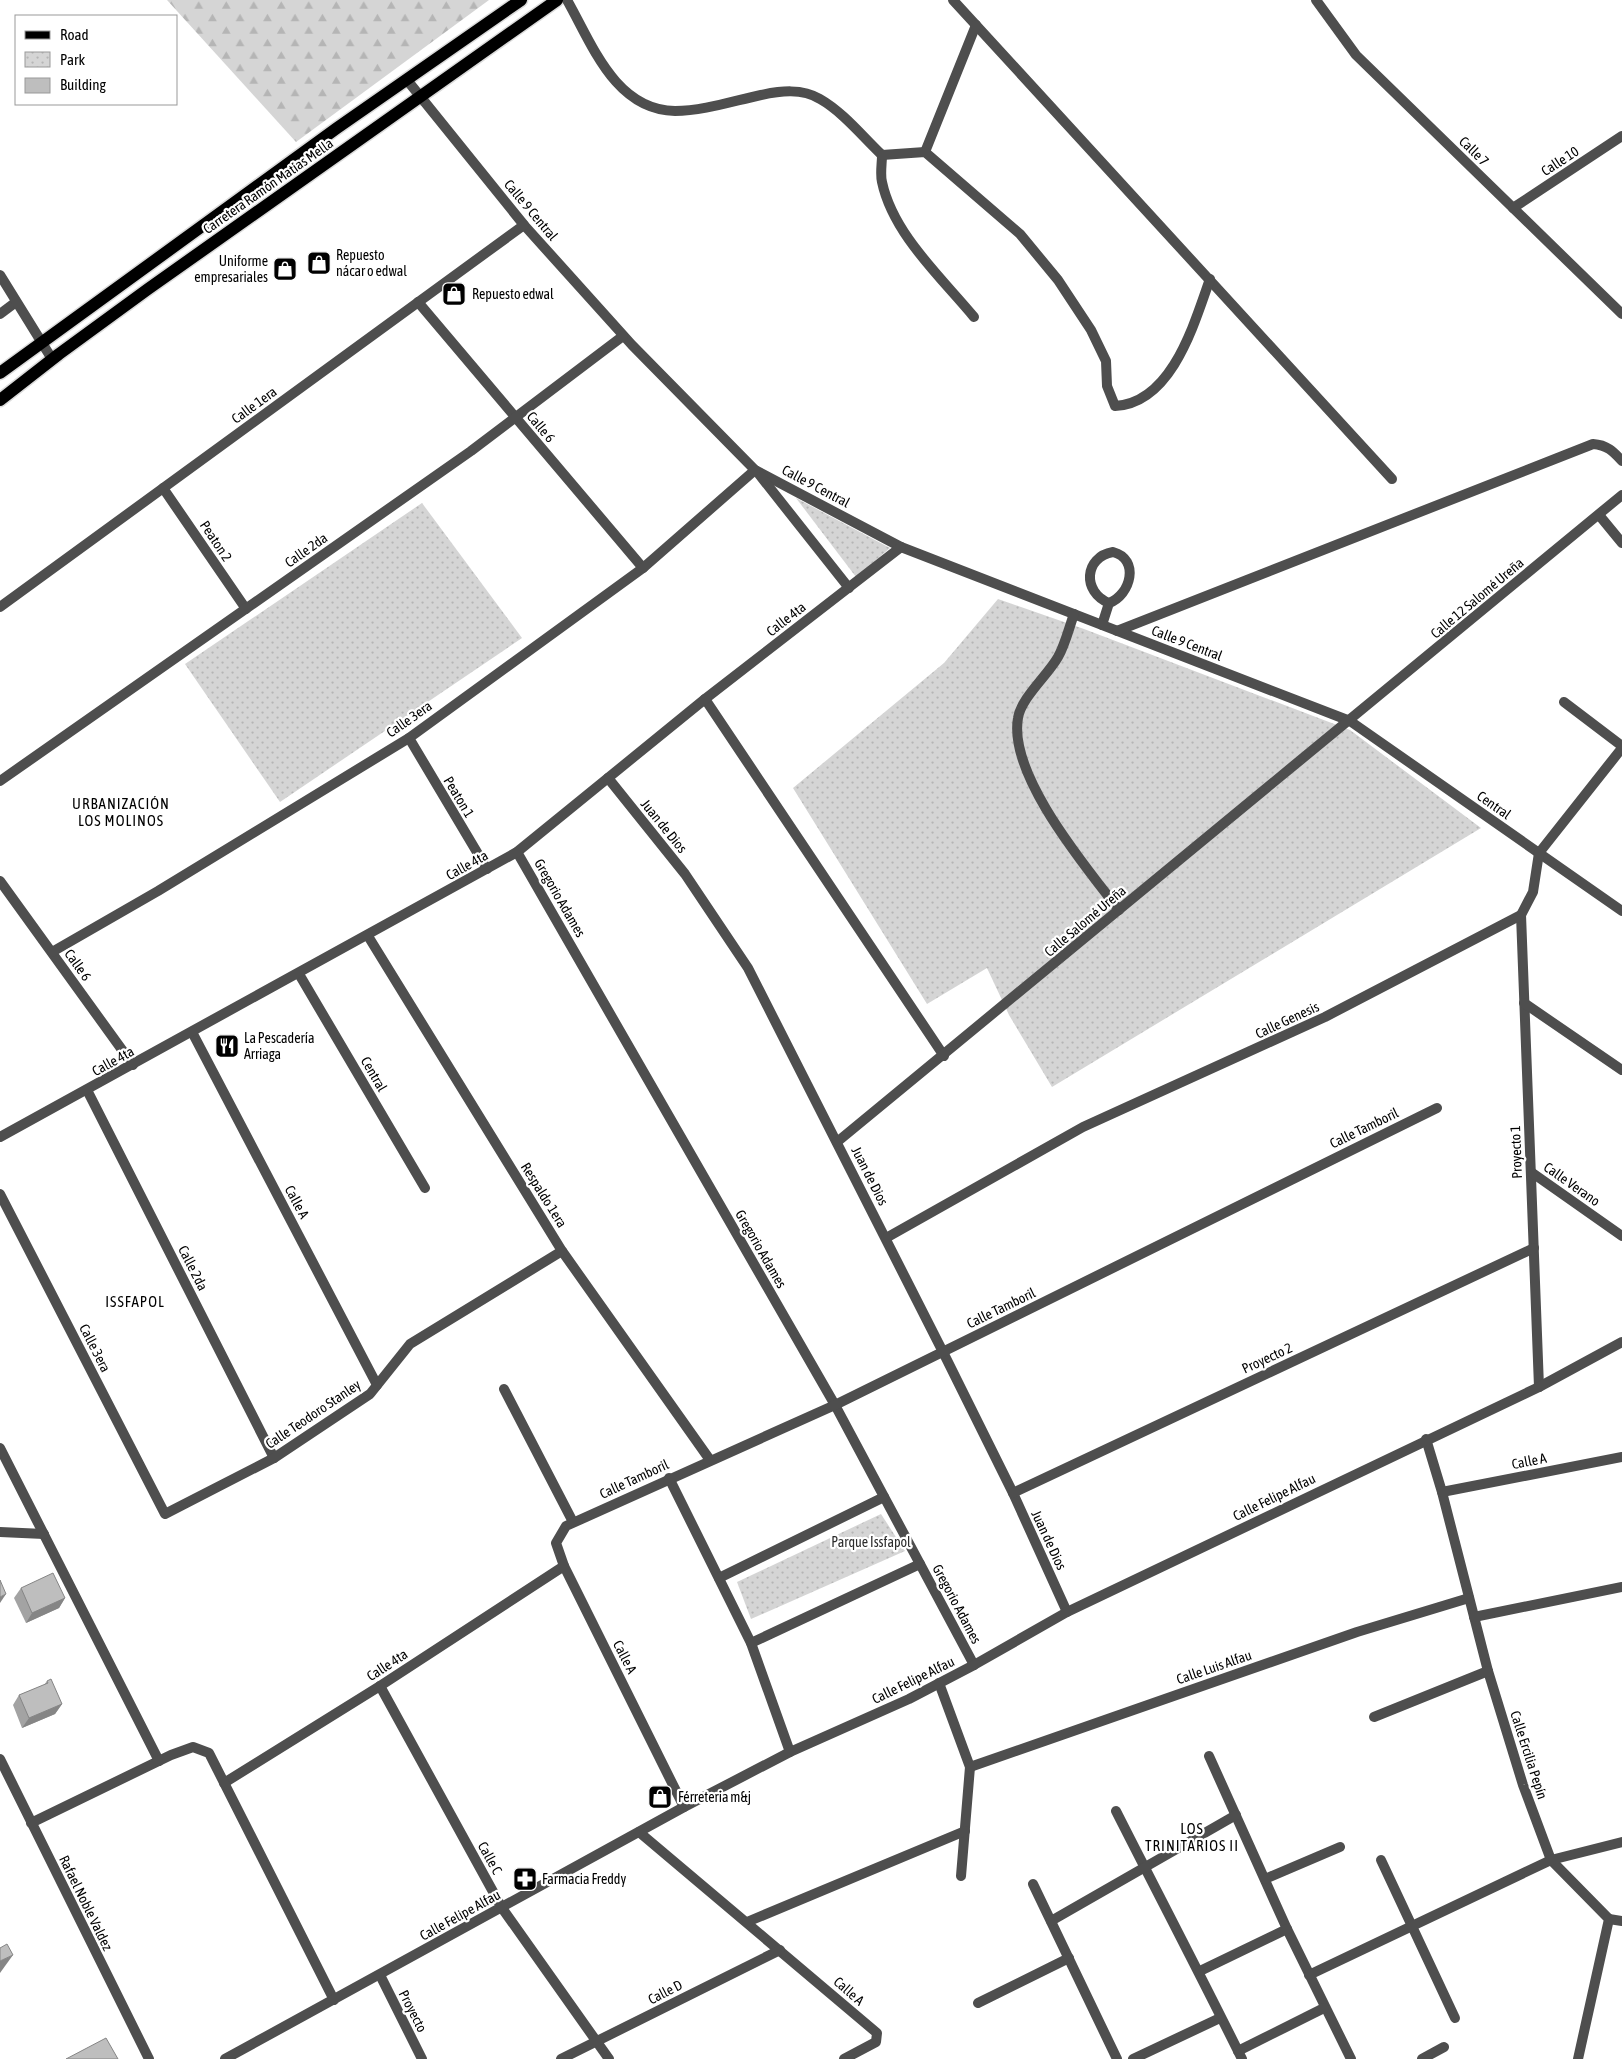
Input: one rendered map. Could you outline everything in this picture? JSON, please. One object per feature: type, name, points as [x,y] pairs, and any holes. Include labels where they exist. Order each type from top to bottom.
[{"type":"main road","name":"Carretera Ramón Matías Mella","points":[[0,373],[521,0]]},
{"type":"main road","name":"Carretera Ramón Matías Mella","points":[[0,400],[52,359],[557,0]]},
{"type":"street","points":[[567,0],[603,65],[623,90],[646,106],[675,111],[712,106],[775,92],[796,91],[819,98],[882,155],[925,152],[1020,234],[1058,280],[1091,330],[1106,361],[1107,386],[1115,406],[1128,405],[1143,399],[1179,360],[1210,279]]},
{"type":"street","points":[[953,0],[1392,479]]},
{"type":"street","name":"Calle 7","points":[[1316,0],[1356,56],[1622,314]]},
{"type":"street","points":[[925,152],[976,25]]},
{"type":"street","name":"Calle 9 Central","points":[[407,80],[524,225],[623,336],[755,470],[901,547],[1350,721]]},
{"type":"street","name":"Calle 10","points":[[1513,208],[1622,136]]},
{"type":"street","points":[[882,155],[881,181],[892,211],[914,244],[974,317]]},
{"type":"street","name":"Calle 1era","points":[[0,607],[524,225]]},
{"type":"street","points":[[0,275],[52,359]]},
{"type":"street","points":[[0,314],[16,302]]},
{"type":"street","name":"Calle 6","points":[[418,302],[643,568]]},
{"type":"street","name":"Calle 2da","points":[[0,780],[471,451],[623,336]]},
{"type":"street","points":[[1117,631],[1593,444],[1604,445],[1610,448],[1622,461]]},
{"type":"street","points":[[755,470],[849,588]]},
{"type":"street","name":"Calle 3era","points":[[52,952],[166,886],[408,738],[643,568],[755,470]]},
{"type":"street","name":"Peaton 2","points":[[163,488],[246,609]]},
{"type":"street","name":"Calle 12 Salomé Ureña","points":[[1350,721],[1622,495]]},
{"type":"street","points":[[1600,515],[1622,543]]},
{"type":"street","name":"Calle 4ta","points":[[0,1137],[368,936],[517,852],[705,699],[901,547]]},
{"type":"street","points":[[1102,625],[1109,604],[1118,600],[1124,594],[1129,578],[1127,560],[1121,554],[1113,552],[1104,553],[1097,559],[1090,576],[1093,593],[1109,604]]},
{"type":"street","points":[[1074,614],[1059,657],[1028,699],[1018,717],[1019,747],[1031,783],[1073,850],[1119,910]]},
{"type":"street","points":[[705,699],[944,1056]]},
{"type":"street","points":[[1521,915],[1532,892],[1539,853],[1622,747],[1564,702]]},
{"type":"street","name":"Central","points":[[1350,721],[1622,911]]},
{"type":"street","name":"Calle Salomé Ureña","points":[[837,1142],[1350,721]]},
{"type":"street","name":"Peaton 1","points":[[408,738],[487,869]]},
{"type":"street","name":"Juan de Dios","points":[[608,778],[685,874],[748,968],[886,1238],[1013,1493],[1067,1612]]},
{"type":"street","name":"Gregorio Adames","points":[[517,852],[835,1405],[974,1665]]},
{"type":"street","name":"Calle 6","points":[[0,881],[133,1065]]},
{"type":"street","name":"Proyecto 1","points":[[1521,915],[1539,1387]]},
{"type":"street","name":"Calle Genesis","points":[[886,1238],[1083,1127],[1325,1017],[1521,915]]},
{"type":"street","name":"Respaldo 1era","points":[[368,936],[562,1251],[710,1460]]},
{"type":"street","name":"Central","points":[[299,974],[425,1188]]},
{"type":"street","points":[[1524,1002],[1622,1070]]},
{"type":"street","name":"Calle A","points":[[192,1032],[377,1385]]},
{"type":"street","name":"Calle 2da","points":[[87,1090],[274,1458]]},
{"type":"street","name":"Calle Tamboril","points":[[573,1522],[835,1405],[1436,1108]]},
{"type":"street","name":"Calle Verano","points":[[1531,1172],[1622,1236]]},
{"type":"street","name":"Calle 3era","points":[[0,1194],[165,1514]]},
{"type":"street","name":"Proyecto 2","points":[[1013,1493],[1534,1248]]},
{"type":"street","name":"Calle Teodoro Stanley","points":[[165,1514],[274,1458],[370,1394],[410,1344],[562,1251]]},
{"type":"street","name":"Calle Felipe Alfau","points":[[225,2059],[684,1807],[790,1752],[939,1683],[1067,1612],[1539,1387],[1622,1342]]},
{"type":"street","points":[[504,1389],[573,1522]]},
{"type":"street","name":"Calle Ercilia Pepín","points":[[1426,1440],[1442,1492],[1488,1671],[1523,1785],[1551,1860],[1609,1919]]},
{"type":"street","points":[[0,1448],[159,1761]]},
{"type":"street","name":"Calle A","points":[[1442,1492],[1622,1457]]},
{"type":"street","points":[[669,1478],[751,1643],[790,1752]]},
{"type":"street","points":[[719,1578],[884,1497]]},
{"type":"street","name":"Calle A","points":[[573,1522],[566,1526],[556,1543],[564,1566],[684,1807]]},
{"type":"street","points":[[0,1532],[44,1534]]},
{"type":"street","points":[[751,1643],[920,1564]]},
{"type":"street","name":"Calle 4ta","points":[[224,1784],[380,1686],[564,1566]]},
{"type":"street","points":[[1474,1617],[1622,1587]]},
{"type":"street","name":"Calle Luis Alfau","points":[[970,1767],[1357,1632],[1469,1598]]},
{"type":"street","points":[[1374,1718],[1488,1671]]},
{"type":"street","points":[[939,1683],[970,1767],[961,1876]]},
{"type":"street","name":"Calle C","points":[[380,1686],[502,1908],[609,2059]]},
{"type":"street","points":[[31,1823],[159,1761],[193,1747],[209,1753],[334,2000]]},
{"type":"street","points":[[1209,1756],[1324,2008],[1351,2059]]},
{"type":"street","name":"Rafael Noble Valdez","points":[[0,1759],[149,2059]]},
{"type":"street","points":[[1116,1811],[1200,1971],[1220,2018],[1240,2055],[1324,2008]]},
{"type":"street","points":[[1051,1920],[1236,1816]]},
{"type":"street","name":"Calle A","points":[[639,1832],[877,2033],[878,2038],[876,2042],[844,2059]]},
{"type":"street","points":[[747,1922],[965,1832]]},
{"type":"street","points":[[1309,1975],[1551,1860],[1622,1842]]},
{"type":"street","points":[[1264,1879],[1340,1847]]},
{"type":"street","points":[[1381,1860],[1455,2018]]},
{"type":"street","points":[[1033,1884],[1117,2059]]},
{"type":"street","points":[[1578,2059],[1609,1919],[1622,1921]]},
{"type":"street","points":[[1200,1971],[1287,1929]]},
{"type":"street","name":"Calle D","points":[[561,2059],[780,1950]]},
{"type":"street","points":[[978,2003],[1069,1958]]},
{"type":"street","name":"Proyecto","points":[[380,1975],[422,2059]]},
{"type":"street","points":[[1133,2059],[1220,2018]]},
{"type":"street","points":[[1422,2059],[1444,2047]]},
{"type":"green space","points":[[167,0],[489,0],[296,142]]},
{"type":"green space","points":[[796,498],[890,548],[856,577]]},
{"type":"green space","points":[[422,503],[522,638],[280,802],[185,664]]},
{"type":"green space","points":[[998,599],[1084,629],[1350,730],[1481,828],[1052,1087],[1009,1015],[987,968],[927,1004],[793,788],[944,663]]},
{"type":"green space","name":"Parque Issfapol","points":[[881,1514],[905,1551],[751,1619],[737,1582]]},
{"type":"building","points":[[53,1573],[65,1598],[32,1613],[21,1588]]},
{"type":"building","points":[[0,1580],[6,1594],[0,1597]]},
{"type":"building","points":[[51,1679],[62,1704],[29,1718],[19,1695],[48,1683],[47,1681]]},
{"type":"building","points":[[7,1944],[13,1955],[0,1961],[0,1948]]},
{"type":"building","points":[[106,2038],[118,2059],[66,2059]]},
{"type":"place","name":"Repuesto nácar o edwal","points":[[319,263]]},
{"type":"place","name":"Uniforme empresariales","points":[[285,269]]},
{"type":"place","name":"Repuesto edwal","points":[[454,294]]},
{"type":"place","name":"La Pescadería Arriaga","points":[[227,1046]]},
{"type":"place","name":"Férreteria m&j","points":[[660,1797]]},
{"type":"place","name":"Farmacia Freddy","points":[[525,1879]]},
{"type":"district","name":"URBANIZACIÓN LOS MOLINOS","points":[[121,812]]},
{"type":"district","name":"ISSFAPOL","points":[[135,1301]]},
{"type":"district","name":"LOS TRINITARIOS II","points":[[1192,1836]]}]
